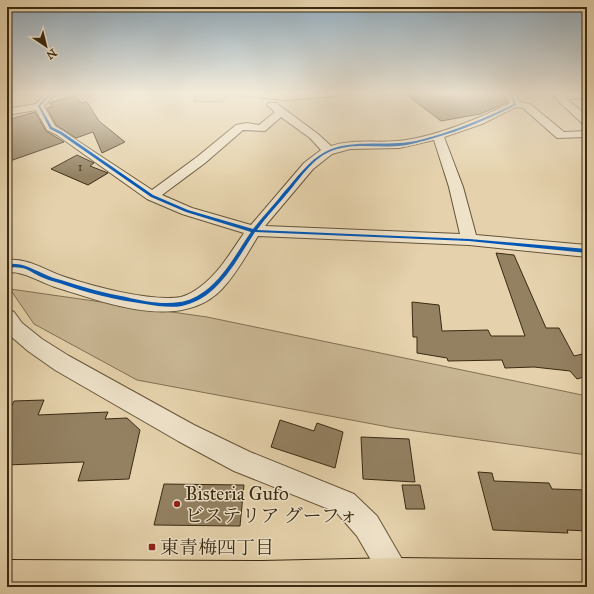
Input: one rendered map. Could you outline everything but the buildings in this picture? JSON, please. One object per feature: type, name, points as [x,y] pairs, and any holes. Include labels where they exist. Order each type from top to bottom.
[{"type":"main road","points":[[7,578],[262,579],[396,576],[481,583],[587,578]]},
{"type":"street","points":[[47,121],[51,128],[152,196],[186,211],[254,231],[469,240],[587,251]]},
{"type":"street","points":[[152,196],[201,160],[240,127],[247,126],[261,129],[271,121]]},
{"type":"street","points":[[293,121],[314,136],[328,150]]},
{"type":"street","points":[[7,266],[20,264],[48,278],[93,291],[149,304],[181,304],[203,296],[222,279],[254,231],[316,158],[328,150],[356,145],[395,146],[410,144],[478,121]]},
{"type":"street","points":[[543,121],[561,136],[587,134]]},
{"type":"street","points":[[438,135],[456,188],[469,240]]},
{"type":"street","points":[[7,317],[15,329],[62,363],[186,433],[244,462],[345,503],[367,526],[396,576]]},
{"type":"shaded area","points":[[10,289],[207,317],[587,396],[587,455],[394,428],[137,380],[34,324]]},
{"type":"cycle path","points":[[47,121],[51,128],[61,133],[152,196],[187,211],[254,231],[469,240],[587,251]]},
{"type":"cycle path","points":[[7,266],[14,265],[25,267],[43,276],[61,282],[116,297],[154,304],[182,304],[206,293],[216,285],[261,221],[317,158],[327,152],[350,146],[399,145],[411,143],[450,132],[481,121]]},
{"type":"place","name":"Bisteria Gufo ビステリア グーフォ","points":[[177,504]]},
{"type":"place","name":"東青梅四丁目","points":[[152,547]]}]
